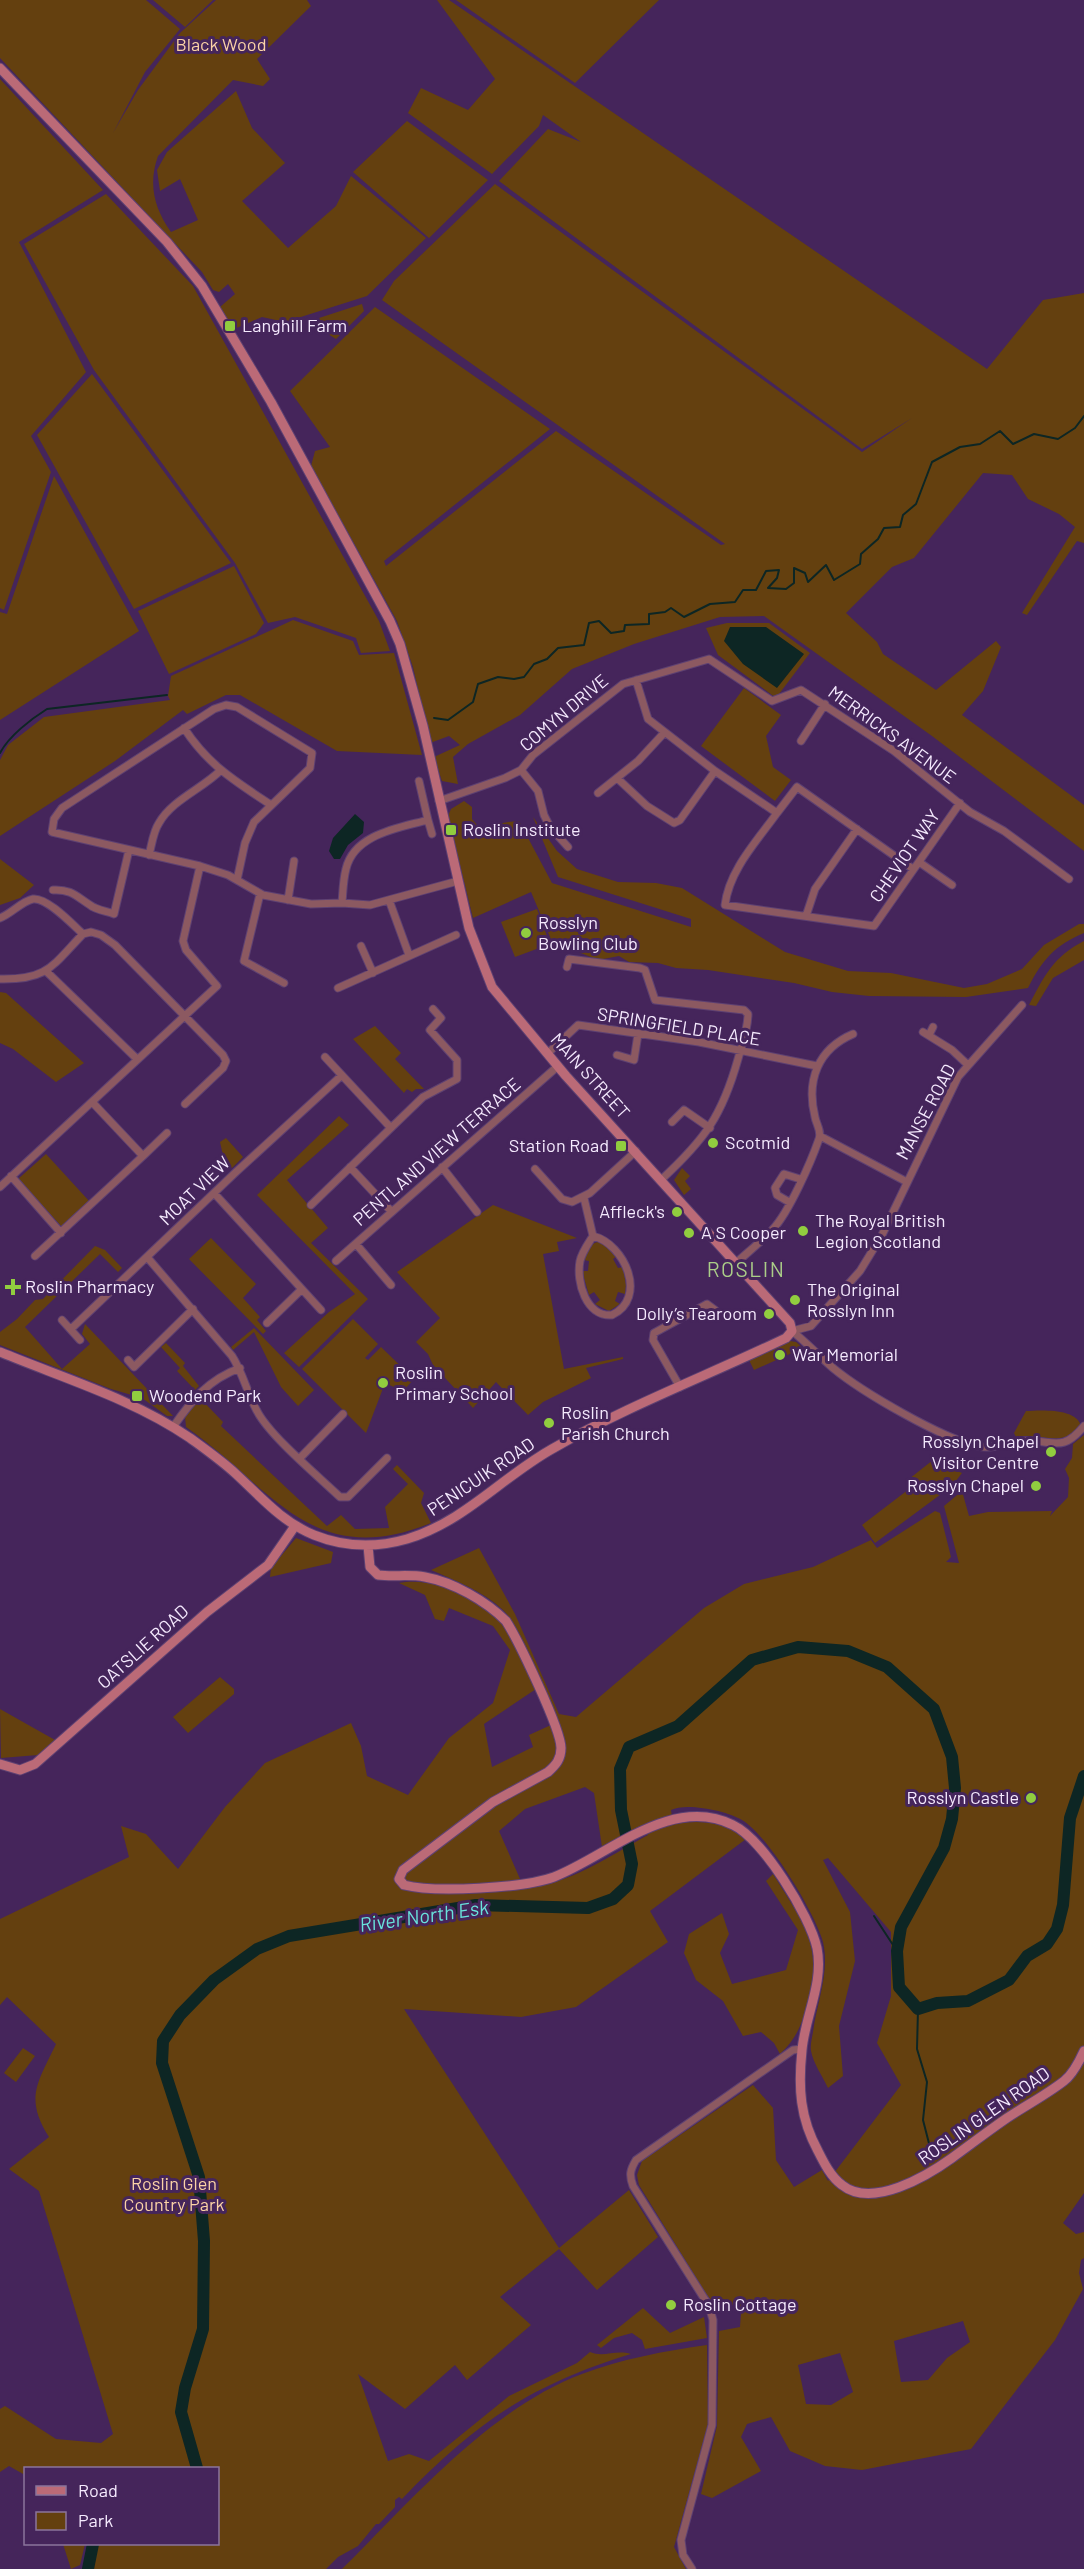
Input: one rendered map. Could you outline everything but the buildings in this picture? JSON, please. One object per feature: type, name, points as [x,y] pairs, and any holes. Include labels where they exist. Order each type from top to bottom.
[{"type":"main road","name":"MAIN STREET","points":[[0,68],[167,242],[202,286],[287,432],[390,621],[408,671],[469,928],[483,971],[492,987],[547,1054],[790,1323],[792,1331]]},
{"type":"main road","name":"PENICUIK ROAD","points":[[0,1352],[124,1403],[173,1427],[235,1472],[266,1504],[295,1526],[332,1541],[368,1546],[406,1540],[437,1527],[480,1502],[515,1472],[554,1448],[786,1338],[792,1331]]},
{"type":"main road","name":"OATSLIE ROAD","points":[[0,1764],[20,1770],[35,1764],[207,1612],[268,1565],[295,1526]]},
{"type":"main road","name":"ROSLIN GLEN ROAD","points":[[368,1546],[370,1567],[378,1575],[404,1574],[437,1580],[475,1598],[495,1610],[506,1621],[553,1720],[561,1749],[556,1765],[548,1772],[508,1792],[455,1829],[403,1869],[399,1874],[400,1882],[412,1887],[528,1885],[554,1877],[646,1830],[676,1820],[712,1819],[733,1824],[759,1845],[810,1925],[817,1948],[817,1984],[802,2049],[802,2118],[823,2161],[843,2186],[861,2192],[880,2192],[924,2178],[1065,2080],[1077,2066],[1084,2051]]},
{"type":"street","name":"COMYN DRIVE","points":[[439,801],[521,770],[533,756],[623,684],[636,680],[709,659],[772,701]]},
{"type":"street","points":[[636,680],[648,719],[715,771],[777,813]]},
{"type":"street","name":"MERRICKS AVENUE","points":[[772,701],[801,690],[825,704],[894,751],[960,803],[1069,879]]},
{"type":"street","points":[[801,741],[825,704]]},
{"type":"street","points":[[237,880],[245,843],[254,822],[310,768],[312,753],[237,707],[226,705],[214,709],[62,808],[54,819],[52,832],[200,866],[237,880],[260,894],[311,904],[370,905],[458,881]]},
{"type":"street","points":[[184,728],[200,752],[221,770],[271,805]]},
{"type":"street","points":[[598,793],[638,761],[664,733]]},
{"type":"street","points":[[149,855],[157,825],[167,811],[208,783],[221,770]]},
{"type":"street","points":[[521,770],[538,791],[544,815],[550,827],[568,847]]},
{"type":"street","points":[[617,778],[647,806],[674,823],[680,820],[715,771]]},
{"type":"street","points":[[419,781],[432,834]]},
{"type":"street","points":[[857,829],[815,889],[806,916],[725,905],[727,889],[733,876],[797,787],[857,829],[914,869]]},
{"type":"street","name":"CHEVIOT WAY","points":[[806,916],[874,926],[960,803]]},
{"type":"street","points":[[342,903],[345,870],[350,859],[360,847],[384,831],[428,820]]},
{"type":"street","points":[[53,890],[66,889],[76,893],[91,906],[114,914],[129,850]]},
{"type":"street","points":[[288,900],[294,861]]},
{"type":"street","points":[[919,862],[952,885]]},
{"type":"street","points":[[0,1187],[217,986],[186,950],[183,941],[200,866]]},
{"type":"street","points":[[260,894],[244,961],[284,982]]},
{"type":"street","points":[[0,918],[33,899],[40,900],[55,909],[83,934]]},
{"type":"street","points":[[389,900],[409,955]]},
{"type":"street","points":[[0,979],[20,980],[47,972],[83,934],[91,932],[100,935],[115,945],[223,1055],[226,1062],[223,1068],[185,1104]]},
{"type":"street","points":[[338,988],[456,935]]},
{"type":"street","points":[[361,946],[373,973]]},
{"type":"street","points":[[567,967],[569,959],[640,968],[645,970],[655,1000],[744,1010],[748,1014],[731,1087],[710,1128],[692,1151],[662,1179]]},
{"type":"street","points":[[47,972],[137,1059]]},
{"type":"street","name":"MANSE ROAD","points":[[792,1331],[811,1326],[860,1271],[882,1235],[944,1104],[968,1065],[1022,1005]]},
{"type":"street","points":[[311,1205],[316,1194],[350,1167],[429,1092],[457,1079],[457,1060],[430,1030],[441,1018],[433,1009]]},
{"type":"street","name":"SPRINGFIELD PLACE","points":[[547,1054],[578,1026],[699,1042],[817,1066]]},
{"type":"street","points":[[933,1027],[926,1034],[951,1050],[968,1065]]},
{"type":"street","points":[[617,1055],[628,1061],[634,1060],[638,1034]]},
{"type":"street","points":[[736,1263],[773,1229],[789,1202],[820,1136],[812,1104],[812,1084],[817,1066],[827,1051],[840,1040],[853,1034]]},
{"type":"street","points":[[325,1057],[391,1128]]},
{"type":"street","name":"PENTLAND VIEW TERRACE","points":[[336,1261],[558,1066]]},
{"type":"street","name":"MOAT VIEW","points":[[71,1329],[341,1076]]},
{"type":"street","points":[[93,1103],[143,1156]]},
{"type":"street","points":[[672,1122],[684,1110],[710,1128]]},
{"type":"street","points":[[35,1256],[167,1133]]},
{"type":"street","name":"MANSE ROAD","points":[[820,1136],[907,1182]]},
{"type":"street","points":[[535,1169],[562,1199],[572,1203],[584,1198],[636,1151]]},
{"type":"street","points":[[350,1167],[392,1212]]},
{"type":"street","points":[[442,1167],[477,1212]]},
{"type":"street","points":[[789,1202],[777,1195],[776,1188],[784,1174],[800,1179]]},
{"type":"street","points":[[11,1176],[60,1233]]},
{"type":"street","points":[[214,1193],[321,1310]]},
{"type":"street","points":[[584,1198],[593,1236],[580,1259],[580,1280],[591,1306],[602,1314],[612,1315],[621,1308],[628,1294],[627,1266],[616,1248],[603,1239],[593,1236]]},
{"type":"street","points":[[356,1244],[391,1285]]},
{"type":"street","points":[[147,1257],[193,1309],[240,1368],[260,1416],[299,1459],[344,1498],[348,1497],[387,1458]]},
{"type":"street","points":[[268,1320],[301,1290]]},
{"type":"street","points":[[680,1387],[653,1340],[654,1333],[707,1299],[715,1310]]},
{"type":"street","points":[[128,1360],[134,1367],[193,1309]]},
{"type":"street","points":[[62,1320],[80,1340]]},
{"type":"street","points":[[792,1331],[840,1373],[946,1435],[979,1447],[1023,1441],[1064,1444],[1072,1440],[1084,1426]]},
{"type":"street","points":[[173,1427],[200,1392],[217,1379],[240,1368]]},
{"type":"street","points":[[299,1459],[343,1414]]},
{"type":"street","points":[[692,2569],[683,2555],[681,2540],[712,2425],[714,2331],[709,2306],[633,2186],[630,2176],[631,2168],[636,2160],[793,2050],[802,2049]]},
{"type":"green space","name":"Black Wood","points":[[0,0],[146,0],[180,29],[145,72],[113,133],[138,90],[180,33],[216,0],[307,0],[311,6],[257,59],[270,79],[263,86],[233,80],[158,156],[153,186],[160,214],[171,232],[198,220],[180,179],[160,191],[157,170],[167,152],[236,91],[252,128],[285,163],[242,201],[288,248],[336,206],[351,176],[426,238],[367,296],[285,322],[262,317],[232,330],[220,307],[235,294],[228,284],[219,292],[213,290],[202,272],[0,58]]},
{"type":"green space","points":[[153,0],[213,0],[185,27]]},
{"type":"green space","points":[[437,0],[449,0],[987,369],[1043,300],[1084,293],[1084,543],[1077,541],[1027,615],[1022,613],[1075,527],[1059,514],[1028,499],[1012,475],[983,473],[914,558],[892,567],[846,613],[877,642],[883,654],[936,690],[996,641],[1001,647],[983,691],[962,715],[1084,805],[1084,851],[932,736],[764,616],[720,617],[634,644],[572,669],[520,715],[468,744],[453,757],[458,784],[442,781],[434,757],[460,745],[449,736],[430,743],[413,667],[397,621],[311,466],[315,451],[330,447],[290,391],[375,307],[550,429],[384,561],[386,566],[556,431],[721,545],[725,544],[382,300],[394,281],[495,184],[862,452],[912,418],[862,449],[499,181],[548,129],[581,142],[543,115],[539,126],[492,174],[408,113],[421,88],[468,110],[495,79]]},
{"type":"green space","points":[[456,0],[659,0],[575,83]]},
{"type":"green space","points":[[0,79],[103,190],[19,242],[86,372],[31,436],[51,472],[4,610],[0,608]]},
{"type":"green space","points":[[407,121],[488,180],[429,238],[353,172]]},
{"type":"green space","points":[[106,194],[193,286],[379,621],[390,651],[361,653],[356,638],[295,617],[268,623],[235,563],[94,370],[24,244]]},
{"type":"green space","points":[[362,304],[364,311],[336,339],[323,331],[319,318]]},
{"type":"green space","points":[[92,374],[231,563],[134,609],[37,435]]},
{"type":"green space","points":[[54,476],[139,631],[0,720],[0,612],[7,614]]},
{"type":"green space","points":[[234,566],[264,623],[256,634],[169,674],[138,611]]},
{"type":"green space","points":[[293,620],[353,641],[359,655],[394,653],[422,755],[337,751],[240,695],[226,695],[187,714],[183,710],[115,761],[0,836],[0,760],[8,745],[44,717],[170,700],[168,696],[171,676]]},
{"type":"green space","points":[[727,623],[769,623],[810,653],[776,698],[718,655],[706,628]]},
{"type":"green space","points":[[744,688],[781,715],[766,736],[773,767],[791,780],[775,801],[701,746]]},
{"type":"green space","points":[[464,801],[472,807],[472,819],[478,826],[475,836],[479,838],[496,825],[519,821],[552,883],[691,927],[691,919],[558,877],[533,817],[557,851],[577,869],[618,882],[656,883],[682,888],[785,952],[848,971],[891,973],[964,988],[987,984],[1022,969],[1044,945],[1079,924],[1084,924],[1084,933],[1050,954],[1028,988],[966,997],[869,996],[832,992],[794,983],[708,970],[676,968],[658,963],[629,962],[619,956],[598,960],[576,951],[556,951],[531,892],[473,918],[448,816],[451,809]]},
{"type":"green space","points":[[0,859],[34,885],[20,898],[0,905]]},
{"type":"green space","name":"Rosslyn Bowling Club","points":[[537,909],[550,944],[515,957],[501,922]]},
{"type":"green space","points":[[1084,941],[1084,960],[1053,978],[1036,1006],[1029,1005],[1057,960]]},
{"type":"green space","points":[[0,992],[6,993],[84,1063],[56,1082],[13,1049],[0,1043]]},
{"type":"green space","points":[[375,1026],[401,1053],[395,1059],[424,1089],[416,1089],[412,1092],[407,1089],[404,1093],[353,1039]]},
{"type":"green space","points":[[339,1116],[349,1125],[287,1180],[328,1228],[311,1243],[368,1299],[299,1367],[284,1353],[329,1312],[355,1294],[257,1195]]},
{"type":"green space","points":[[226,1138],[243,1157],[232,1168],[224,1160],[220,1142]]},
{"type":"green space","points":[[46,1154],[90,1202],[62,1227],[18,1179]]},
{"type":"green space","points":[[682,1168],[690,1176],[685,1181],[691,1189],[684,1195],[674,1180]]},
{"type":"green space","points":[[493,1205],[577,1238],[557,1242],[559,1251],[543,1254],[564,1369],[623,1357],[623,1359],[586,1368],[591,1378],[543,1402],[528,1415],[496,1382],[473,1408],[433,1365],[428,1354],[416,1342],[440,1318],[397,1272]]},
{"type":"green space","points":[[211,1238],[256,1284],[243,1298],[260,1317],[257,1320],[266,1331],[263,1334],[189,1259]]},
{"type":"green space","points":[[600,1241],[618,1255],[613,1259],[618,1268],[623,1267],[626,1285],[625,1294],[618,1292],[615,1301],[620,1304],[609,1311],[595,1304],[600,1300],[594,1292],[589,1295],[582,1271],[588,1271],[589,1261],[584,1260],[590,1245]]},
{"type":"green space","points":[[95,1246],[105,1250],[122,1268],[118,1272],[100,1254],[25,1327],[62,1369],[90,1344],[82,1334],[85,1324],[173,1416],[167,1416],[142,1398],[111,1389],[0,1345],[0,1332],[17,1319],[35,1300],[43,1299]]},
{"type":"green space","points":[[353,1319],[378,1344],[365,1358],[368,1360],[381,1347],[414,1379],[403,1391],[385,1383],[366,1433],[302,1369]]},
{"type":"green space","points":[[254,1328],[314,1390],[298,1406],[281,1387],[254,1332],[233,1350],[231,1347]]},
{"type":"green space","points":[[790,1341],[796,1342],[803,1348],[754,1370],[749,1360]]},
{"type":"green space","points":[[166,1343],[185,1363],[183,1366],[199,1386],[195,1390],[177,1371],[180,1368],[161,1347]]},
{"type":"green space","points":[[200,1398],[223,1422],[221,1426],[327,1526],[341,1515],[355,1529],[389,1528],[385,1507],[408,1484],[393,1469],[397,1465],[424,1493],[421,1503],[431,1523],[390,1535],[354,1537],[323,1530],[295,1516],[186,1427],[185,1416]]},
{"type":"green space","points":[[1026,1411],[1066,1413],[1078,1420],[1081,1426],[1066,1437],[1016,1437],[1014,1433]]},
{"type":"green space","name":"Roslin Glen Country Park","points":[[1084,1435],[1084,2193],[1063,2223],[1076,2234],[1084,2232],[1084,2258],[1081,2260],[1079,2273],[1083,2289],[1055,2340],[971,2449],[862,2470],[825,2466],[790,2451],[771,2417],[747,2424],[741,2437],[761,2471],[712,2498],[701,2494],[717,2426],[719,2331],[740,2327],[741,2313],[733,2305],[719,2309],[706,2294],[639,2185],[637,2175],[642,2161],[753,2085],[773,2108],[776,2160],[794,2187],[822,2170],[828,2181],[901,2085],[877,2043],[891,1996],[891,1932],[828,1858],[823,1860],[850,1912],[855,1961],[839,2026],[843,2076],[828,2088],[811,2049],[822,1987],[825,1953],[811,1913],[777,1858],[753,1828],[736,1817],[717,1811],[696,1807],[678,1808],[671,1810],[673,1824],[711,1823],[729,1828],[746,1839],[650,1911],[668,1942],[576,2007],[521,2017],[404,2009],[559,2248],[629,2190],[658,2237],[597,2290],[559,2249],[500,2297],[531,2325],[467,2380],[455,2365],[405,2409],[358,2374],[388,2461],[409,2454],[429,2461],[509,2396],[577,2363],[590,2352],[631,2354],[595,2366],[533,2393],[480,2428],[454,2449],[402,2499],[399,2497],[395,2500],[395,2507],[379,2524],[376,2524],[358,2546],[338,2557],[326,2569],[91,2569],[97,2545],[219,2545],[219,2467],[24,2467],[24,2474],[9,2466],[0,2472],[0,2409],[5,2406],[56,2439],[101,2443],[113,2434],[39,2191],[9,2169],[49,2137],[41,2123],[35,2100],[39,2080],[56,2044],[7,1997],[0,2005],[0,1919],[129,1857],[121,1826],[146,1834],[178,1869],[225,1807],[265,1763],[351,1723],[361,1746],[367,1776],[408,1795],[449,1738],[493,1703],[510,1650],[493,1626],[449,1608],[444,1621],[435,1619],[425,1595],[399,1583],[428,1583],[443,1586],[472,1598],[497,1616],[519,1649],[536,1689],[484,1724],[492,1767],[533,1747],[529,1735],[551,1725],[557,1749],[553,1764],[487,1801],[490,1808],[557,1769],[566,1749],[539,1676],[512,1621],[487,1597],[431,1570],[479,1548],[515,1614],[559,1714],[576,1717],[704,1608],[744,1584],[813,1567],[871,1540],[877,1548],[935,1511],[940,1513],[951,1557],[946,1562],[959,1563],[944,1506],[962,1491],[969,1516],[988,1512],[1052,1511],[1050,1516],[1068,1497],[1069,1478],[1065,1469],[1072,1458],[1073,1444]],"holes":[[[585,1787],[594,1793],[602,1847],[643,1825],[648,1835],[573,1875],[541,1886],[524,1888],[499,1831],[525,1809]],[[963,2321],[970,2342],[947,2358],[928,2380],[901,2382],[894,2341]],[[840,2353],[853,2392],[831,2405],[806,2404],[798,2365]]]},
{"type":"green space","points":[[933,1460],[962,1473],[952,1486],[875,1543],[862,1525],[913,1486],[909,1479]]},
{"type":"green space","points":[[296,1538],[333,1552],[331,1563],[270,1577],[271,1568]]},
{"type":"green space","points":[[220,1677],[234,1689],[234,1694],[188,1733],[173,1717]]},
{"type":"green space","points":[[0,1709],[55,1740],[38,1755],[1,1758]]},
{"type":"green space","points":[[773,1874],[801,1920],[812,1949],[813,1965],[808,2002],[801,2024],[791,2042],[780,2054],[774,2043],[761,2032],[743,2036],[723,2001],[696,1980],[684,1953],[689,1934],[722,1913],[729,1934],[720,1953],[732,1984],[786,1970],[798,1930],[766,1881]]},
{"type":"green space","points":[[23,2048],[35,2056],[16,2082],[4,2073]]},
{"type":"green space","points":[[643,2308],[670,2333],[704,2317],[707,2338],[645,2349],[642,2340],[632,2333],[614,2338],[601,2348],[597,2345]]},
{"type":"green space","points":[[707,2345],[708,2424],[674,2547],[686,2569],[342,2569],[453,2459],[515,2410],[548,2390],[582,2374],[643,2356]]},
{"type":"green space","points":[[63,2545],[85,2545],[80,2565],[71,2569]]},
{"type":"shaded area","points":[[730,627],[766,627],[804,654],[777,688],[743,664],[724,641]]},
{"type":"shaded area","points":[[355,814],[364,822],[363,833],[348,845],[340,859],[334,859],[329,851],[333,838]]},
{"type":"waterway","points":[[434,718],[448,720],[473,702],[478,684],[498,677],[514,679],[524,677],[534,664],[547,659],[558,648],[584,645],[589,623],[599,621],[611,633],[624,631],[625,625],[649,624],[649,614],[665,612],[671,608],[684,617],[710,604],[735,602],[743,590],[756,590],[766,571],[779,570],[777,578],[768,588],[786,589],[794,583],[794,568],[805,573],[808,582],[826,565],[834,580],[860,564],[861,554],[878,539],[884,528],[900,527],[903,515],[916,504],[932,462],[960,447],[980,444],[1000,431],[1013,444],[1034,434],[1058,439],[1075,428],[1084,416]]},
{"type":"waterway","points":[[0,753],[21,728],[47,709],[167,695]]},
{"type":"waterway","name":"River North Esk","points":[[197,2467],[181,2412],[185,2388],[203,2329],[204,2241],[199,2177],[162,2063],[163,2041],[180,2015],[214,1980],[257,1949],[289,1936],[476,1905],[588,1908],[613,1899],[628,1885],[632,1864],[621,1810],[620,1769],[629,1747],[678,1726],[752,1660],[798,1647],[848,1651],[887,1667],[934,1709],[952,1757],[955,1788],[952,1819],[944,1848],[901,1927],[897,1951],[899,1987],[918,2009],[937,2003],[968,2001],[1009,1980],[1027,1956],[1047,1944],[1057,1929],[1063,1905],[1070,1818],[1084,1776]]},
{"type":"waterway","points":[[874,1916],[897,1951]]},
{"type":"waterway","points":[[918,2009],[917,2049],[927,2082],[923,2120],[933,2159]]},
{"type":"waterway","name":"River North Esk","points":[[88,2569],[93,2545]]},
{"type":"place","name":"Langhill Farm","points":[[230,326]]},
{"type":"place","name":"Roslin Institute","points":[[451,830]]},
{"type":"place","name":"Rosslyn Bowling Club","points":[[526,933]]},
{"type":"place","name":"Scotmid","points":[[713,1143]]},
{"type":"place","name":"Station Road","points":[[621,1146]]},
{"type":"place","name":"Affleck's","points":[[677,1212]]},
{"type":"place","name":"The Royal British Legion Scotland","points":[[803,1231]]},
{"type":"place","name":"A S Cooper","points":[[689,1233]]},
{"type":"place","name":"Roslin Pharmacy","points":[[13,1287]]},
{"type":"place","name":"The Original Rosslyn Inn","points":[[795,1300]]},
{"type":"place","name":"Dolly’s Tearoom","points":[[769,1314]]},
{"type":"place","name":"War Memorial","points":[[780,1355]]},
{"type":"place","name":"Roslin Primary School","points":[[383,1383]]},
{"type":"place","name":"Woodend Park","points":[[137,1396]]},
{"type":"place","name":"Roslin Parish Church","points":[[549,1423]]},
{"type":"place","name":"Rosslyn Chapel Visitor Centre","points":[[1051,1452]]},
{"type":"place","name":"Rosslyn Chapel","points":[[1036,1486]]},
{"type":"place","name":"Rosslyn Castle","points":[[1031,1798]]},
{"type":"place","name":"Roslin Cottage","points":[[671,2305]]},
{"type":"district","name":"ROSLIN","points":[[746,1270]]}]
